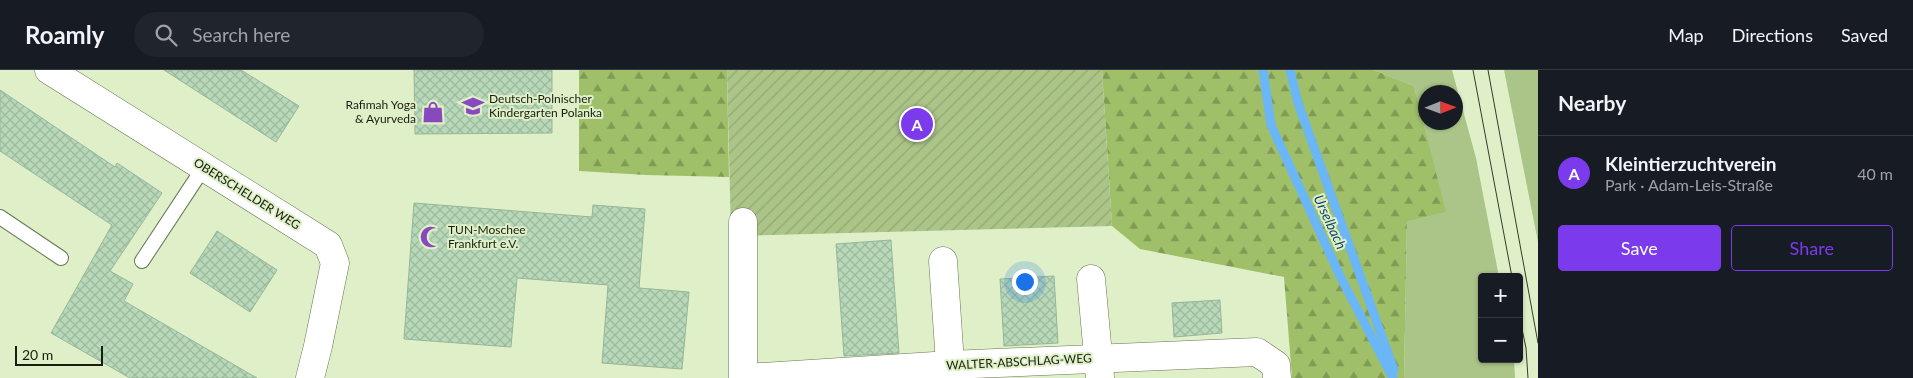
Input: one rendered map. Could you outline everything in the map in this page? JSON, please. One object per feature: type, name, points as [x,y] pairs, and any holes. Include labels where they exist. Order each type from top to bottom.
[{"type":"street","name":"OBERSCHELDER WEG","points":[[50,70],[328,245],[335,263],[310,378]]},
{"type":"street","points":[[743,222],[744,378]]},
{"type":"street","points":[[943,261],[950,372]]},
{"type":"street","points":[[1091,279],[1100,368]]},
{"type":"street","name":"WALTER-ABSCHLAG-WEG","points":[[744,378],[1100,368],[1257,352],[1276,365],[1277,378]]},
{"type":"lane","points":[[142,260],[204,167]]},
{"type":"lane","points":[[0,217],[61,258]]},
{"type":"green space","points":[[579,70],[727,70],[729,177],[579,171]]},
{"type":"green space","points":[[727,70],[1102,70],[1112,226],[731,236]]},
{"type":"green space","points":[[1102,70],[1374,70],[1414,86],[1418,102],[1418,130],[1425,130],[1446,212],[1407,222],[1404,378],[1292,378],[1284,277],[1140,249],[1112,226]]},
{"type":"green space","points":[[1374,70],[1452,70],[1456,85],[1418,85],[1418,102],[1414,86]]},
{"type":"green space","points":[[1504,70],[1538,70],[1538,242]]},
{"type":"green space","points":[[1463,110],[1476,158],[1498,273],[1478,273],[1478,363],[1514,363],[1515,378],[1404,378],[1407,222],[1445,212],[1425,130],[1463,130]]},
{"type":"building","points":[[164,70],[241,70],[299,106],[276,142]]},
{"type":"building","points":[[414,70],[552,70],[552,133],[415,134]]},
{"type":"building","points":[[0,90],[115,167],[117,163],[162,193],[110,271],[133,284],[124,301],[257,378],[130,378],[51,333],[112,225],[0,151]]},
{"type":"building","points":[[414,203],[592,217],[593,205],[645,209],[639,288],[689,292],[682,369],[602,363],[608,285],[517,278],[511,347],[404,339]]},
{"type":"building","points":[[217,231],[277,270],[250,312],[190,273]]},
{"type":"building","points":[[891,240],[899,353],[844,356],[836,244]]},
{"type":"building","points":[[1054,276],[1058,343],[1004,346],[1000,279]]},
{"type":"building","points":[[1220,300],[1222,333],[1174,337],[1172,303]]},
{"type":"waterway","name":"Urselbach","points":[[1263,70],[1271,125],[1340,276],[1393,378]]},
{"type":"waterway","name":"Urselbach","points":[[1290,70],[1298,103],[1394,370]]},
{"type":"tram line","points":[[1473,70],[1511,273]]},
{"type":"tram line","points":[[1488,70],[1538,343]]},
{"type":"tram line","points":[[1520,318],[1526,348],[1528,378]]},
{"type":"place","name":"Deutsch-Polnischer Kindergarten Polanka","points":[[473,106]]},
{"type":"place","name":"Rafimah Yoga & Ayurveda","points":[[433,112]]},
{"type":"place","name":"Kleintierzuchtverein","points":[[917,124]]},
{"type":"place","name":"TUN-Moschee Frankfurt e.V.","points":[[431,237]]}]
